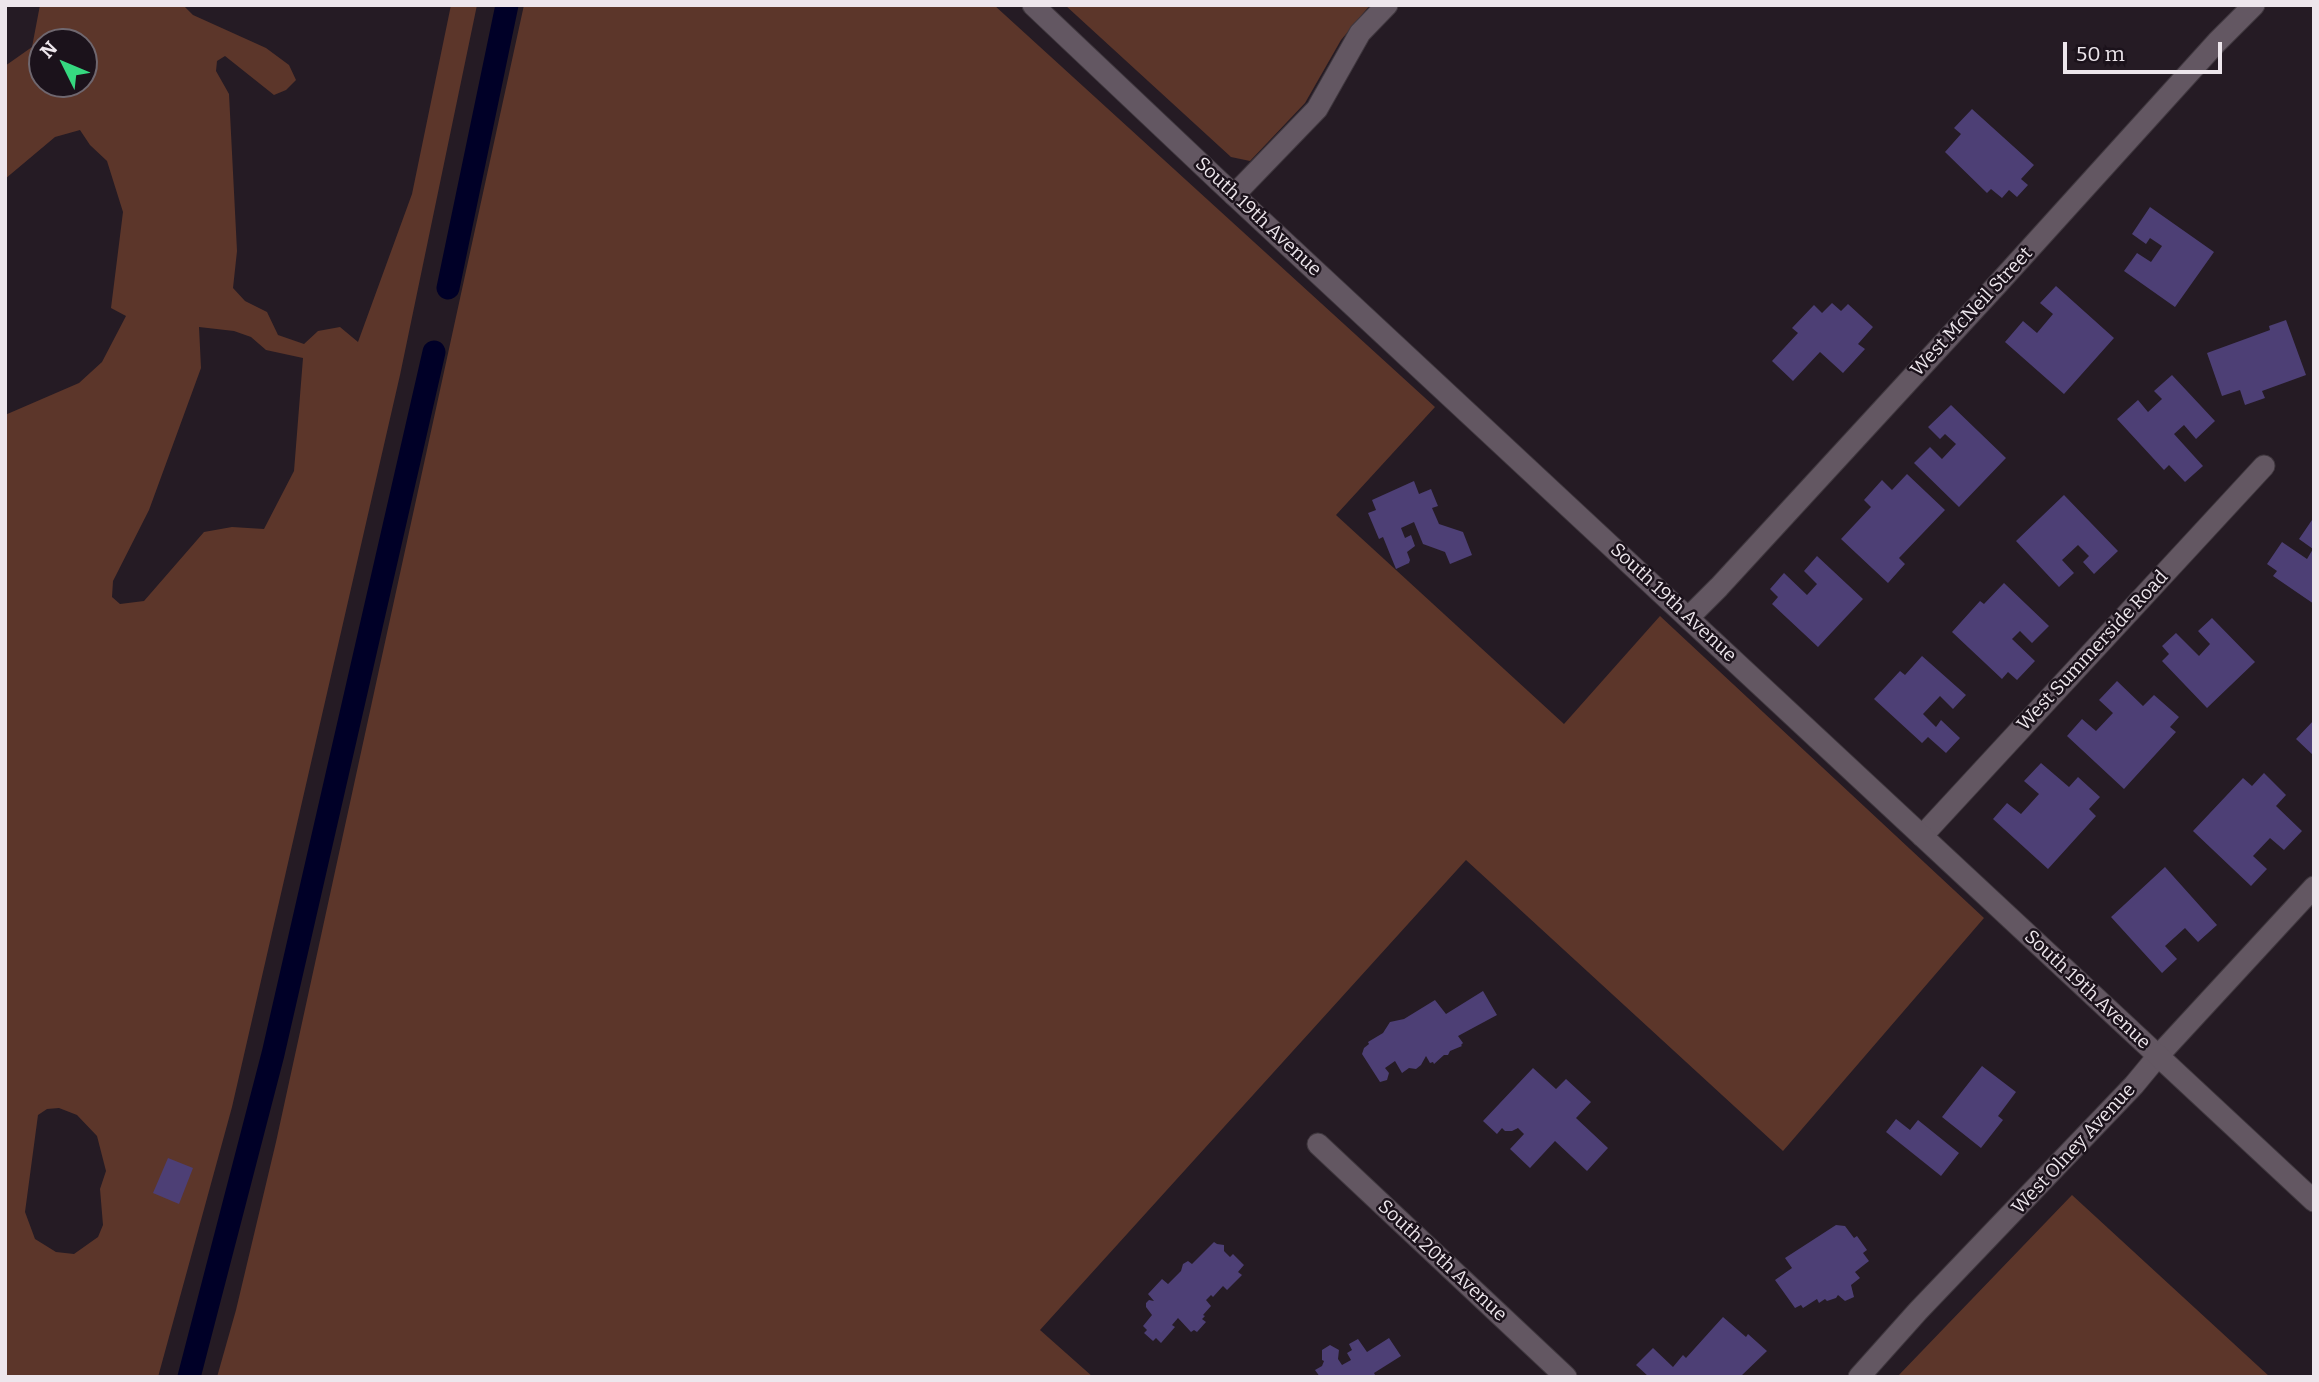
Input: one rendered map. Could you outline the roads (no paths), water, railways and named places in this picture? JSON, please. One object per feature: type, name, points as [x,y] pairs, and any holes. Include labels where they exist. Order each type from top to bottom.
[{"type":"street","name":"South 19th Avenue","points":[[1033,5],[2314,1201]]},
{"type":"street","points":[[1234,195],[1317,109],[1360,33],[1387,5]]},
{"type":"street","name":"West McNeil Street","points":[[1689,617],[1987,296],[2217,42],[2255,5]]},
{"type":"street","name":"West Summerside Road","points":[[1922,836],[2264,466]]},
{"type":"street","name":"West Olney Avenue","points":[[1860,1377],[1918,1311],[2106,1115],[2314,887]]},
{"type":"street","name":"South 20th Avenue","points":[[1318,1144],[1566,1377]]},
{"type":"waterway","points":[[448,288],[507,5]]},
{"type":"waterway","points":[[189,1377],[273,1054],[434,352]]}]
